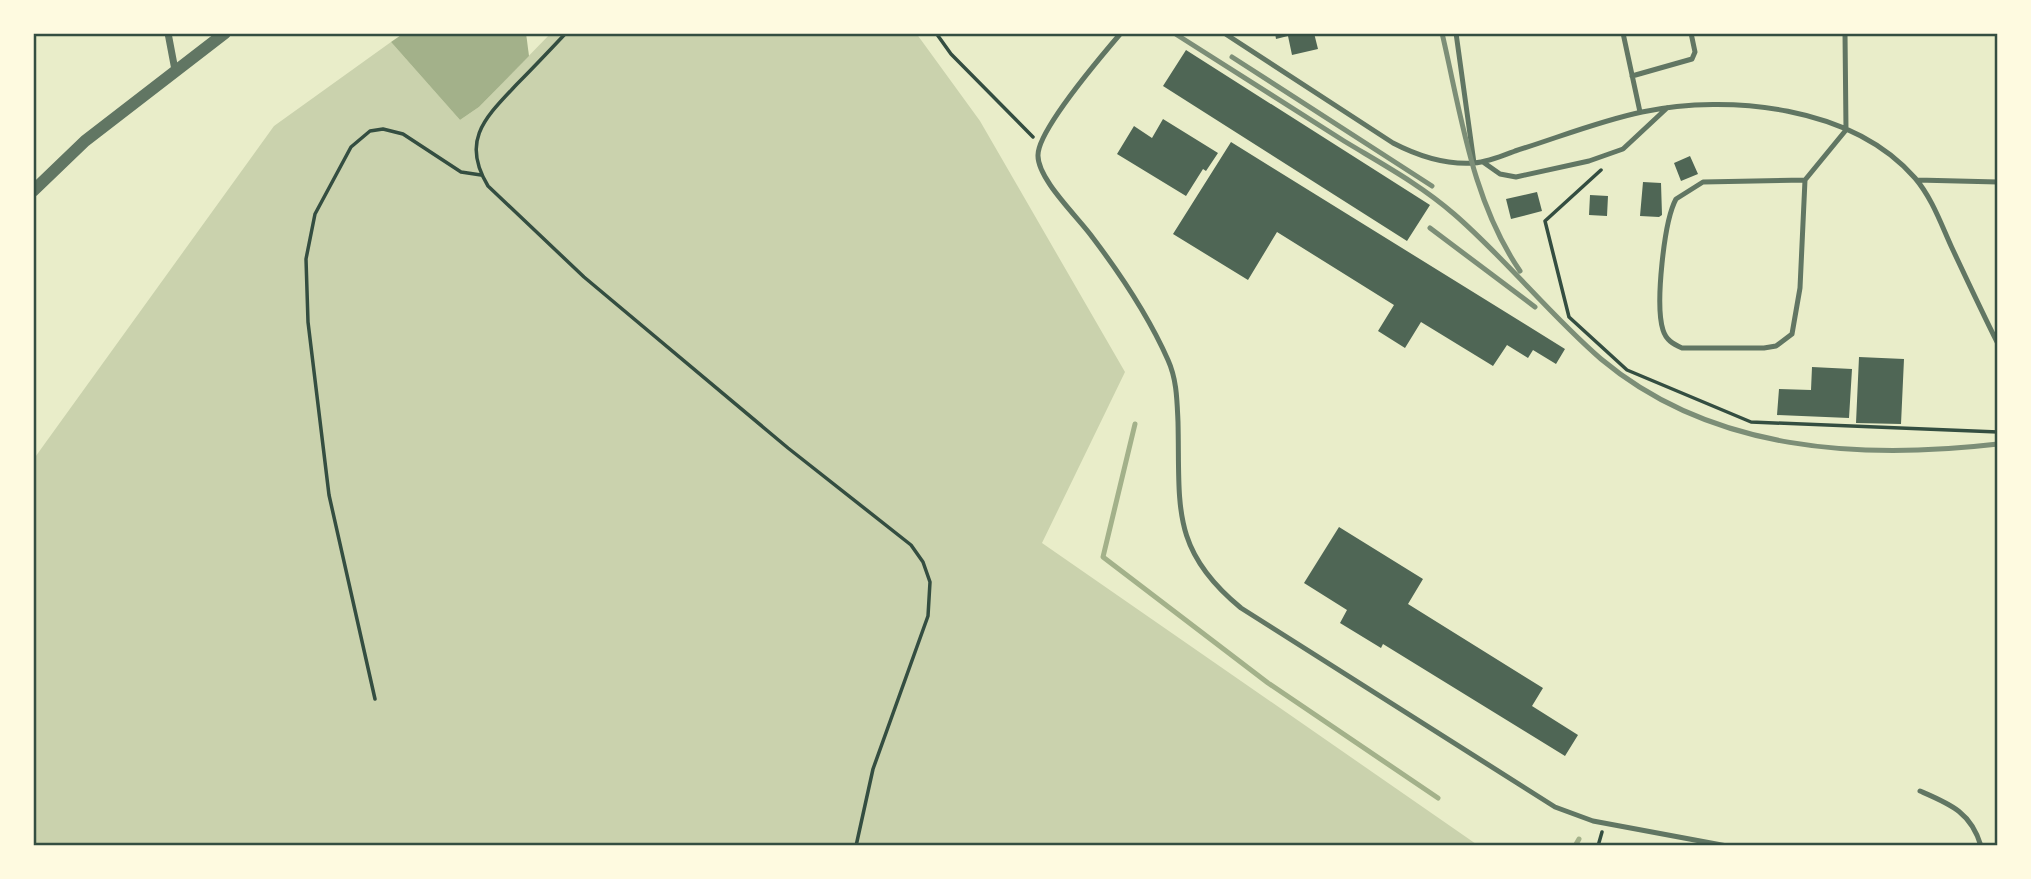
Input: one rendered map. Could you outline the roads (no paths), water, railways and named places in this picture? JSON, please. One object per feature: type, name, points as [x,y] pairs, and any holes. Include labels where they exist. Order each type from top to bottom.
[{"type":"street","points":[[168,33],[175,70]]},
{"type":"street","points":[[33,191],[85,141],[225,33]]},
{"type":"lane","points":[[1121,33],[1076,90],[1040,143],[1038,161],[1101,249],[1142,312],[1169,362],[1177,396],[1178,479],[1183,528],[1198,563],[1217,587],[1241,608],[1555,807],[1593,821],[1727,846]]},
{"type":"lane","points":[[1224,33],[1393,143],[1433,159],[1483,162],[1640,112],[1668,108],[1725,106],[1773,111],[1817,119],[1846,130],[1875,144],[1916,180],[1932,204],[1998,344]]},
{"type":"lane","points":[[1456,33],[1474,163]]},
{"type":"lane","points":[[1623,33],[1640,112]]},
{"type":"lane","points":[[1632,76],[1692,59],[1695,52],[1691,33]]},
{"type":"lane","points":[[1805,180],[1703,183],[1676,199],[1668,224],[1661,299],[1663,330],[1672,343],[1682,348],[1764,348],[1776,346],[1792,334],[1800,288],[1805,180],[1846,130],[1845,33]]},
{"type":"lane","points":[[1483,162],[1500,174],[1516,177],[1589,161],[1623,149],[1668,108]]},
{"type":"lane","points":[[1916,180],[1998,182]]},
{"type":"lane","points":[[1920,791],[1956,807],[1968,816],[1981,846]]},
{"type":"waterway","points":[[1135,424],[1103,557],[1268,683],[1438,798]]},
{"type":"waterway","points":[[1575,846],[1579,839]]},
{"type":"railway","points":[[1174,33],[1428,194],[1492,249],[1563,324],[1601,359],[1644,390],[1691,414],[1739,431],[1841,449],[1894,451],[1998,444]]},
{"type":"railway","points":[[1442,33],[1462,125],[1479,186],[1490,216],[1520,271]]},
{"type":"railway","points":[[1232,57],[1432,186]]},
{"type":"railway","points":[[1430,228],[1535,307]]}]
